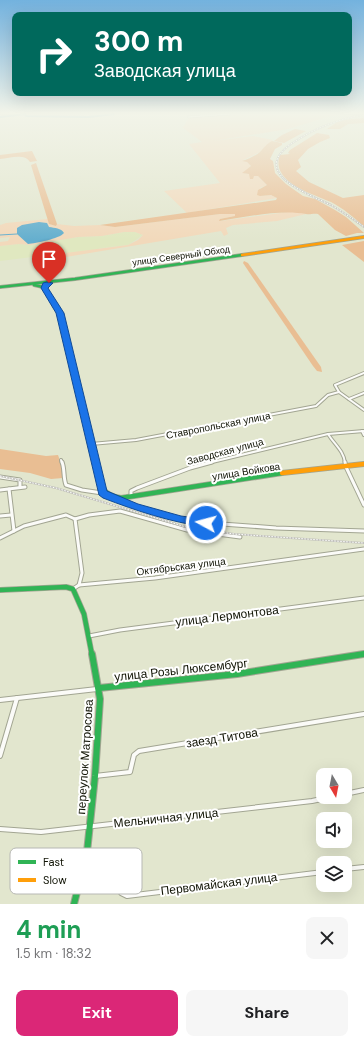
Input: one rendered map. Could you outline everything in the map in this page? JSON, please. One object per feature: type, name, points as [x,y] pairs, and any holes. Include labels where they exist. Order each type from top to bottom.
[{"type":"main road","name":"улица Северный Обход","points":[[0,287],[65,280],[362,238]]},
{"type":"main road","points":[[20,285],[39,285],[44,288],[60,313],[102,493],[112,498],[131,496]]},
{"type":"main road","name":"улица Войкова","points":[[131,496],[286,472],[364,464]]},
{"type":"main road","points":[[0,590],[66,587],[73,589]]},
{"type":"main road","name":"переулок Матросова","points":[[73,589],[84,614],[99,688],[100,718],[87,848]]},
{"type":"main road","name":"улица Розы Люксембург","points":[[99,688],[237,674],[364,654]]},
{"type":"main road","name":"переулок Матросова","points":[[74,904],[77,894]]},
{"type":"street","points":[[44,288],[47,284],[65,280]]},
{"type":"street","points":[[364,374],[337,383],[336,387],[339,392],[364,410]]},
{"type":"street","name":"Ставропольская улица","points":[[91,444],[136,440],[316,406],[328,395],[339,392]]},
{"type":"street","points":[[348,399],[364,392]]},
{"type":"street","points":[[363,430],[364,435]]},
{"type":"street","name":"Заводская улица","points":[[131,496],[131,491],[136,488],[190,468],[328,434],[363,430]]},
{"type":"street","points":[[328,434],[334,444],[340,449],[346,467],[364,505]]},
{"type":"street","points":[[61,460],[65,469],[64,480],[66,485],[82,490],[102,493]]},
{"type":"street","points":[[0,477],[20,480],[20,487]]},
{"type":"street","points":[[0,490],[25,487]]},
{"type":"street","points":[[9,489],[14,531]]},
{"type":"street","points":[[112,498],[136,507],[188,521],[276,528],[364,531]]},
{"type":"street","points":[[0,538],[24,526],[66,515],[75,519],[96,514],[120,511],[187,530],[240,537]]},
{"type":"street","points":[[0,516],[11,515]]},
{"type":"street","points":[[75,519],[82,573],[79,585]]},
{"type":"street","name":"Октябрьская улица","points":[[73,589],[79,585],[184,574],[364,550]]},
{"type":"street","name":"улица Лермонтова","points":[[89,636],[120,630],[364,598]]},
{"type":"street","name":"улица Розы Люксембург","points":[[0,700],[99,688]]},
{"type":"street","points":[[0,756],[17,698]]},
{"type":"street","name":"заезд Титова","points":[[95,776],[130,772],[134,755],[139,751],[364,714]]},
{"type":"street","points":[[352,793],[364,790]]},
{"type":"street","name":"Мельничная улица","points":[[0,829],[41,832],[316,800]]},
{"type":"street","points":[[352,868],[364,867]]},
{"type":"street","name":"Первомайская улица","points":[[123,894],[127,896],[316,873]]},
{"type":"shaded area","points":[[0,156],[35,156],[37,161],[30,162],[28,159],[21,157],[0,159]]},
{"type":"shaded area","points":[[199,156],[251,156],[243,160],[251,166],[243,173],[249,174],[253,177],[258,176],[267,185],[260,188],[260,196],[271,195],[277,198],[187,213],[164,191],[220,183]]},
{"type":"shaded area","points":[[253,156],[271,156],[270,159],[273,161],[275,173],[286,184],[303,196],[315,199],[335,210],[346,217],[364,233],[346,236],[335,230],[318,214],[286,212],[219,221],[220,219],[235,216],[235,214],[220,214],[115,227],[100,225],[276,200],[277,198],[271,195],[257,195],[258,190],[267,185],[258,176],[254,176],[253,179],[250,179],[249,174],[242,173],[251,166],[247,162],[242,161]]},
{"type":"shaded area","points":[[280,156],[301,156],[298,160],[301,167],[296,171],[309,182],[343,198],[364,195],[364,226],[335,204],[295,186],[281,173],[279,164]]},
{"type":"shaded area","points":[[36,163],[57,224],[56,226],[49,224],[31,165]]},
{"type":"shaded area","points":[[288,212],[302,212],[306,214],[277,221],[233,225],[226,228],[228,234],[224,236],[221,231],[48,260],[50,255],[128,245],[138,240],[143,235],[135,232],[124,232],[102,236],[78,237],[31,245],[19,244],[0,246],[0,242],[8,241],[10,237],[0,238],[0,225],[6,223],[48,219],[49,224],[56,226],[57,224],[74,226],[100,225],[115,227],[220,214],[235,214],[235,216],[220,219],[220,221]]},
{"type":"shaded area","points":[[124,232],[135,232],[143,235],[128,245],[102,248],[47,260],[41,261],[40,256],[0,261],[0,246],[19,244],[31,245],[78,237],[102,236]]},
{"type":"shaded area","points":[[364,241],[364,262],[342,245]]},
{"type":"shaded area","points":[[244,261],[248,263],[321,367],[322,372],[317,371],[313,366],[243,263]]},
{"type":"shaded area","points":[[0,449],[46,456],[58,455],[64,472],[63,478],[51,479],[30,473],[0,469]]},
{"type":"water","points":[[39,222],[47,223],[49,227],[60,229],[64,233],[53,239],[28,244],[17,234],[17,228],[22,225]]},
{"type":"waterway","points":[[0,235],[17,234]]},
{"type":"railway","points":[[279,156],[276,164],[279,173],[287,181],[297,189],[331,205],[364,227]]},
{"type":"railway","points":[[0,476],[56,488],[186,527],[234,534],[364,543]]},
{"type":"traffic: fast","points":[[0,287],[75,279],[242,255]]},
{"type":"traffic: fast","points":[[34,285],[43,287],[60,313],[100,485],[108,495],[121,498],[282,473]]},
{"type":"traffic: fast","points":[[0,590],[66,587],[73,589],[84,614],[100,699],[95,776],[87,848]]},
{"type":"traffic: fast","points":[[99,688],[237,674],[364,654]]},
{"type":"traffic: fast","points":[[74,904],[76,894]]},
{"type":"traffic: slow","points":[[242,255],[364,237]]},
{"type":"traffic: slow","points":[[282,473],[364,464]]},
{"type":"route","points":[[49,283],[44,288],[60,313],[102,493],[106,496],[136,507],[181,520],[206,523]]}]
